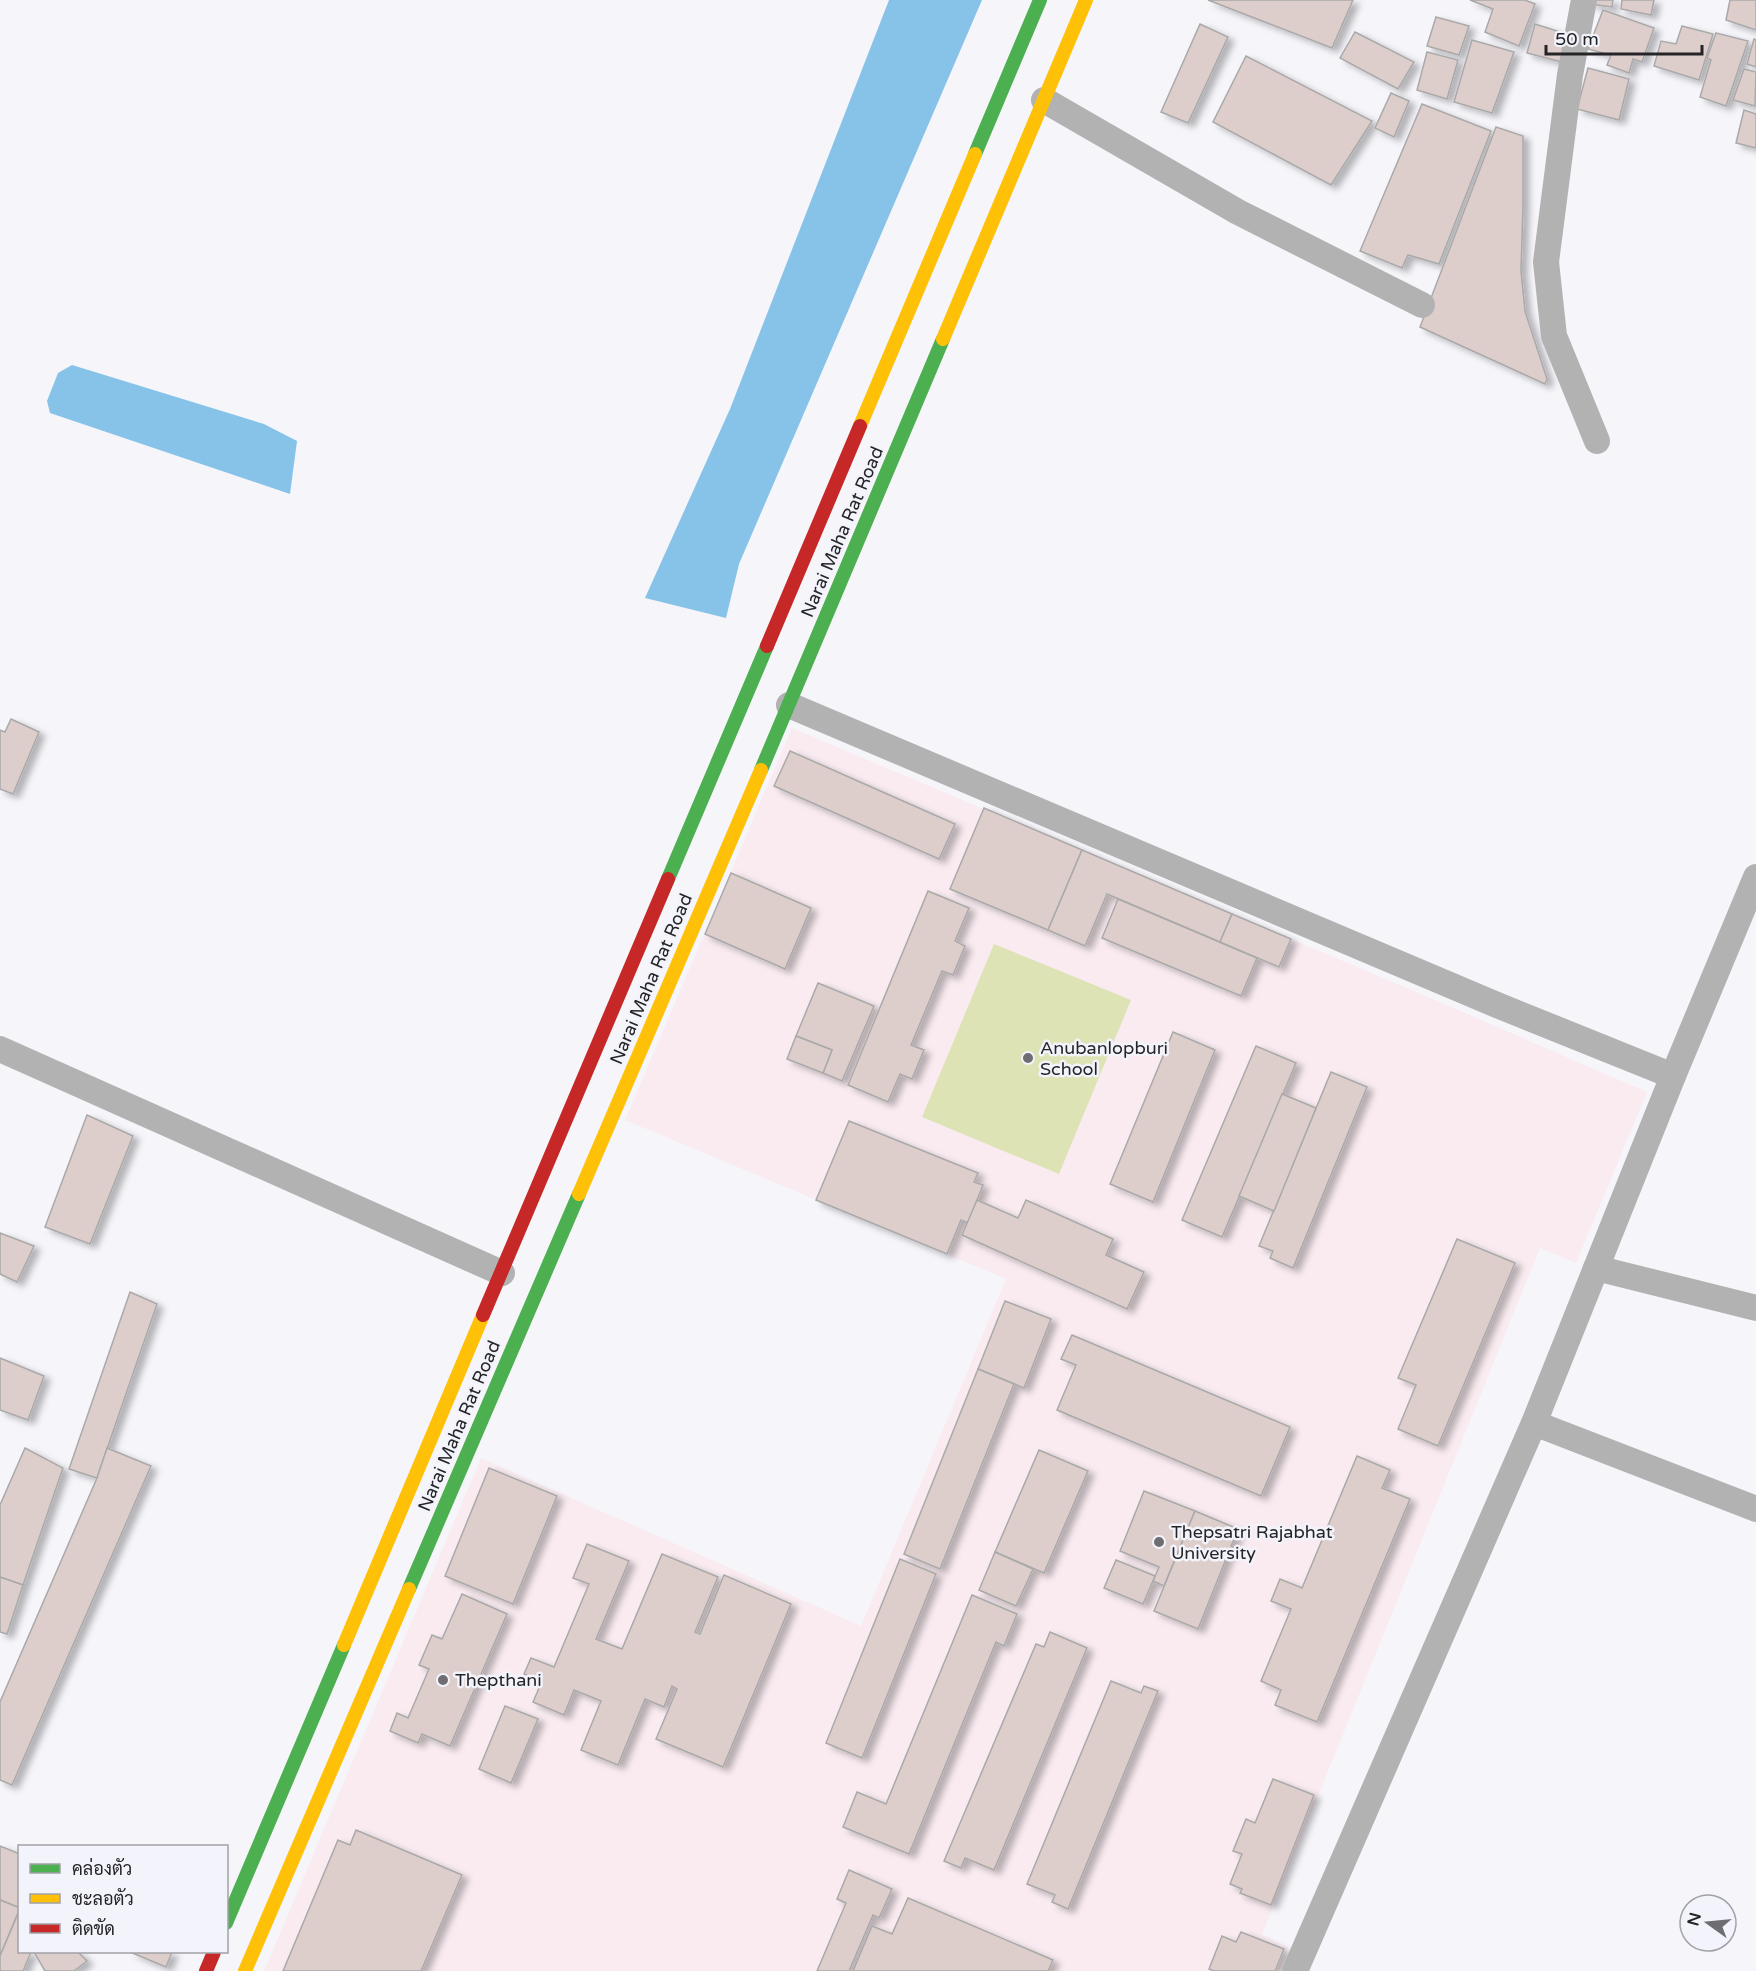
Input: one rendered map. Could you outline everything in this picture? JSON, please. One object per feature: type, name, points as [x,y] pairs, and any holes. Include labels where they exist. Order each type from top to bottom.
[{"type":"main road","name":"Narai Maha Rat Road","points":[[228,1918],[1040,0]]},
{"type":"main road","name":"Narai Maha Rat Road","points":[[245,1971],[789,705],[1086,0]]},
{"type":"main road","points":[[206,1971],[214,1953]]},
{"type":"street","points":[[1584,0],[1570,75],[1546,262],[1554,336],[1597,441]]},
{"type":"street","points":[[1044,100],[1238,212],[1422,305]]},
{"type":"street","points":[[789,705],[1475,996],[1673,1076]]},
{"type":"street","points":[[1295,1971],[1534,1423],[1673,1076],[1755,882]]},
{"type":"street","points":[[0,1049],[502,1273]]},
{"type":"street","points":[[1596,1268],[1756,1308]]},
{"type":"street","points":[[1534,1423],[1756,1509]]},
{"type":"shaded area","name":"Thepsatri Rajabhat University","points":[[792,728],[1647,1092],[1576,1263],[1540,1248],[1262,1934],[1288,1947],[1279,1971],[264,1971],[481,1458],[861,1626],[1006,1279],[625,1120]]},
{"type":"green space","points":[[994,944],[1131,1000],[1059,1174],[922,1117]]},
{"type":"water","points":[[889,0],[982,0],[739,564],[726,618],[645,598],[730,409]]},
{"type":"water","points":[[72,365],[264,424],[297,441],[290,494],[50,413],[47,401],[58,373]]},
{"type":"building","points":[[1208,0],[1353,0],[1332,48]]},
{"type":"building","points":[[1470,0],[1525,0],[1535,4],[1519,46],[1485,32],[1493,9]]},
{"type":"building","points":[[1591,0],[1613,0],[1612,7],[1590,4]]},
{"type":"building","points":[[1622,0],[1654,0],[1651,15],[1621,9]]},
{"type":"building","points":[[1730,0],[1756,0],[1756,30],[1726,20]]},
{"type":"building","points":[[1603,10],[1654,28],[1642,62],[1633,59],[1629,73],[1607,65],[1611,55],[1588,49]]},
{"type":"building","points":[[1436,17],[1469,26],[1459,55],[1427,46]]},
{"type":"building","points":[[1200,24],[1228,37],[1188,123],[1161,112]]},
{"type":"building","points":[[1535,24],[1573,36],[1566,63],[1527,53]]},
{"type":"building","points":[[1682,26],[1713,34],[1699,80],[1654,66],[1661,41],[1676,44]]},
{"type":"building","points":[[1355,32],[1414,62],[1398,89],[1340,58]]},
{"type":"building","points":[[1716,33],[1748,41],[1726,106],[1700,97],[1711,60],[1707,58]]},
{"type":"building","points":[[1754,39],[1756,40],[1756,67],[1747,64]]},
{"type":"building","points":[[1472,40],[1514,52],[1492,113],[1454,102]]},
{"type":"building","points":[[1427,52],[1458,60],[1447,99],[1417,90]]},
{"type":"building","points":[[1246,56],[1372,121],[1331,185],[1213,122]]},
{"type":"building","points":[[1588,68],[1629,79],[1619,120],[1577,109]]},
{"type":"building","points":[[1744,69],[1756,72],[1755,106],[1733,100]]},
{"type":"building","points":[[1391,93],[1409,101],[1394,137],[1375,128]]},
{"type":"building","points":[[1422,104],[1491,131],[1439,264],[1408,255],[1402,268],[1360,251]]},
{"type":"building","points":[[1744,110],[1756,114],[1756,148],[1736,143]]},
{"type":"building","points":[[1496,127],[1523,136],[1521,271],[1525,311],[1547,379],[1545,384],[1420,327]]},
{"type":"building","points":[[11,719],[39,732],[13,794],[0,789],[0,730],[5,732]]},
{"type":"building","points":[[790,751],[955,824],[939,859],[774,786]]},
{"type":"building","points":[[984,808],[1082,850],[1048,930],[950,889]]},
{"type":"building","points":[[1082,850],[1232,914],[1220,942],[1107,894],[1085,946],[1048,930]]},
{"type":"building","points":[[731,873],[811,908],[785,969],[705,934]]},
{"type":"building","points":[[928,891],[969,908],[955,941],[965,946],[953,975],[942,971],[911,1045],[924,1050],[912,1079],[900,1074],[888,1102],[848,1085]]},
{"type":"building","points":[[1118,899],[1257,958],[1241,996],[1102,938]]},
{"type":"building","points":[[1232,914],[1291,939],[1279,967],[1220,942]]},
{"type":"building","points":[[818,983],[874,1006],[842,1081],[823,1073],[832,1050],[796,1036]]},
{"type":"building","points":[[1173,1032],[1215,1050],[1153,1202],[1110,1184]]},
{"type":"building","points":[[796,1036],[832,1050],[823,1073],[787,1059]]},
{"type":"building","points":[[1256,1046],[1296,1063],[1222,1237],[1182,1220]]},
{"type":"building","points":[[1331,1072],[1367,1087],[1293,1268],[1270,1258],[1273,1251],[1259,1246]]},
{"type":"building","points":[[1282,1094],[1316,1108],[1274,1211],[1239,1196]]},
{"type":"building","points":[[87,1115],[133,1136],[90,1244],[45,1227]]},
{"type":"building","points":[[849,1121],[978,1173],[974,1182],[983,1185],[968,1223],[961,1220],[947,1254],[816,1200]]},
{"type":"building","points":[[977,1200],[1018,1218],[1026,1200],[1113,1239],[1106,1255],[1144,1272],[1127,1309],[962,1235]]},
{"type":"building","points":[[0,1233],[34,1246],[17,1282],[0,1274]]},
{"type":"building","points":[[1457,1239],[1515,1263],[1438,1446],[1398,1429],[1416,1385],[1398,1378]]},
{"type":"building","points":[[130,1292],[157,1304],[97,1478],[69,1469]]},
{"type":"building","points":[[1005,1301],[1051,1319],[1024,1388],[978,1369]]},
{"type":"building","points":[[1072,1335],[1290,1427],[1261,1496],[1057,1410],[1076,1365],[1061,1359]]},
{"type":"building","points":[[0,1358],[44,1376],[28,1420],[0,1410]]},
{"type":"building","points":[[978,1369],[1014,1384],[940,1569],[904,1554]]},
{"type":"building","points":[[25,1448],[63,1468],[23,1585],[0,1577],[0,1505]]},
{"type":"building","points":[[107,1448],[151,1466],[12,1785],[0,1780],[0,1702],[97,1478]]},
{"type":"building","points":[[1039,1450],[1088,1471],[1044,1573],[995,1552]]},
{"type":"building","points":[[1357,1456],[1390,1470],[1382,1488],[1410,1499],[1317,1722],[1275,1705],[1281,1690],[1261,1681],[1291,1609],[1271,1601],[1280,1579],[1302,1588]]},
{"type":"building","points":[[489,1468],[557,1496],[513,1604],[445,1576]]},
{"type":"building","points":[[1144,1491],[1195,1511],[1164,1586],[1153,1581],[1159,1567],[1120,1551]]},
{"type":"building","points":[[1195,1511],[1238,1529],[1198,1629],[1154,1611]]},
{"type":"building","points":[[587,1544],[629,1561],[596,1639],[622,1649],[662,1554],[718,1577],[695,1632],[700,1634],[724,1575],[791,1604],[723,1767],[656,1739],[677,1689],[672,1686],[664,1707],[645,1699],[618,1765],[581,1750],[601,1701],[574,1690],[564,1715],[533,1702],[542,1681],[524,1674],[531,1658],[554,1667],[589,1584],[573,1578]]},
{"type":"building","points":[[995,1552],[1033,1569],[1016,1606],[979,1590]]},
{"type":"building","points":[[900,1559],[936,1574],[862,1758],[826,1743]]},
{"type":"building","points":[[1116,1560],[1155,1576],[1143,1604],[1104,1588]]},
{"type":"building","points":[[0,1577],[23,1585],[7,1634],[0,1632]]},
{"type":"building","points":[[462,1594],[507,1614],[450,1746],[422,1734],[418,1743],[390,1731],[397,1713],[408,1718],[429,1669],[419,1665],[432,1635],[442,1639]]},
{"type":"building","points":[[972,1595],[1017,1614],[1004,1646],[996,1642],[909,1854],[843,1827],[857,1792],[886,1804]]},
{"type":"building","points":[[1050,1632],[1087,1648],[994,1870],[965,1858],[961,1868],[944,1861],[1036,1644],[1044,1647]]},
{"type":"building","points":[[1111,1681],[1141,1693],[1144,1686],[1158,1691],[1068,1909],[1052,1902],[1055,1895],[1027,1884]]},
{"type":"building","points":[[505,1706],[538,1719],[511,1783],[479,1769]]},
{"type":"building","points":[[1273,1779],[1314,1795],[1271,1905],[1240,1893],[1242,1889],[1230,1884],[1242,1854],[1233,1851],[1246,1819],[1255,1823]]},
{"type":"building","points":[[356,1830],[462,1875],[421,1971],[283,1971],[338,1840],[350,1845]]},
{"type":"building","points":[[0,1846],[18,1853],[18,1907],[0,1900]]},
{"type":"building","points":[[849,1870],[892,1889],[879,1918],[873,1915],[849,1971],[817,1971],[846,1903],[837,1899]]},
{"type":"building","points":[[908,1898],[1053,1960],[1048,1971],[853,1971],[872,1926],[892,1934]]},
{"type":"building","points":[[0,1900],[18,1907],[18,1913],[0,1956]]},
{"type":"building","points":[[18,1916],[18,1953],[31,1953],[23,1971],[0,1970],[0,1956]]},
{"type":"building","points":[[1241,1932],[1284,1949],[1275,1971],[1214,1971],[1209,1969],[1222,1936],[1236,1942]]},
{"type":"building","points":[[35,1953],[79,1953],[87,1961],[74,1971],[45,1971]]},
{"type":"building","points":[[132,1953],[172,1953],[166,1967]]},
{"type":"traffic: fast","points":[[975,154],[1040,0]]},
{"type":"traffic: fast","points":[[761,770],[943,339]]},
{"type":"traffic: fast","points":[[668,879],[767,646]]},
{"type":"traffic: fast","points":[[409,1589],[579,1194]]},
{"type":"traffic: fast","points":[[228,1918],[344,1645]]},
{"type":"traffic: slow","points":[[943,339],[1086,0]]},
{"type":"traffic: slow","points":[[860,426],[975,154]]},
{"type":"traffic: slow","points":[[579,1194],[761,770]]},
{"type":"traffic: slow","points":[[344,1645],[483,1315]]},
{"type":"traffic: slow","points":[[245,1971],[409,1589]]},
{"type":"traffic: jam","points":[[767,646],[860,426]]},
{"type":"traffic: jam","points":[[483,1315],[668,879]]},
{"type":"traffic: jam","points":[[206,1971],[214,1953]]},
{"type":"place","name":"Anubanlopburi School","points":[[1028,1058]]},
{"type":"place","name":"Thepsatri Rajabhat University","points":[[1159,1542]]},
{"type":"place","name":"Thepthani","points":[[443,1680]]}]
